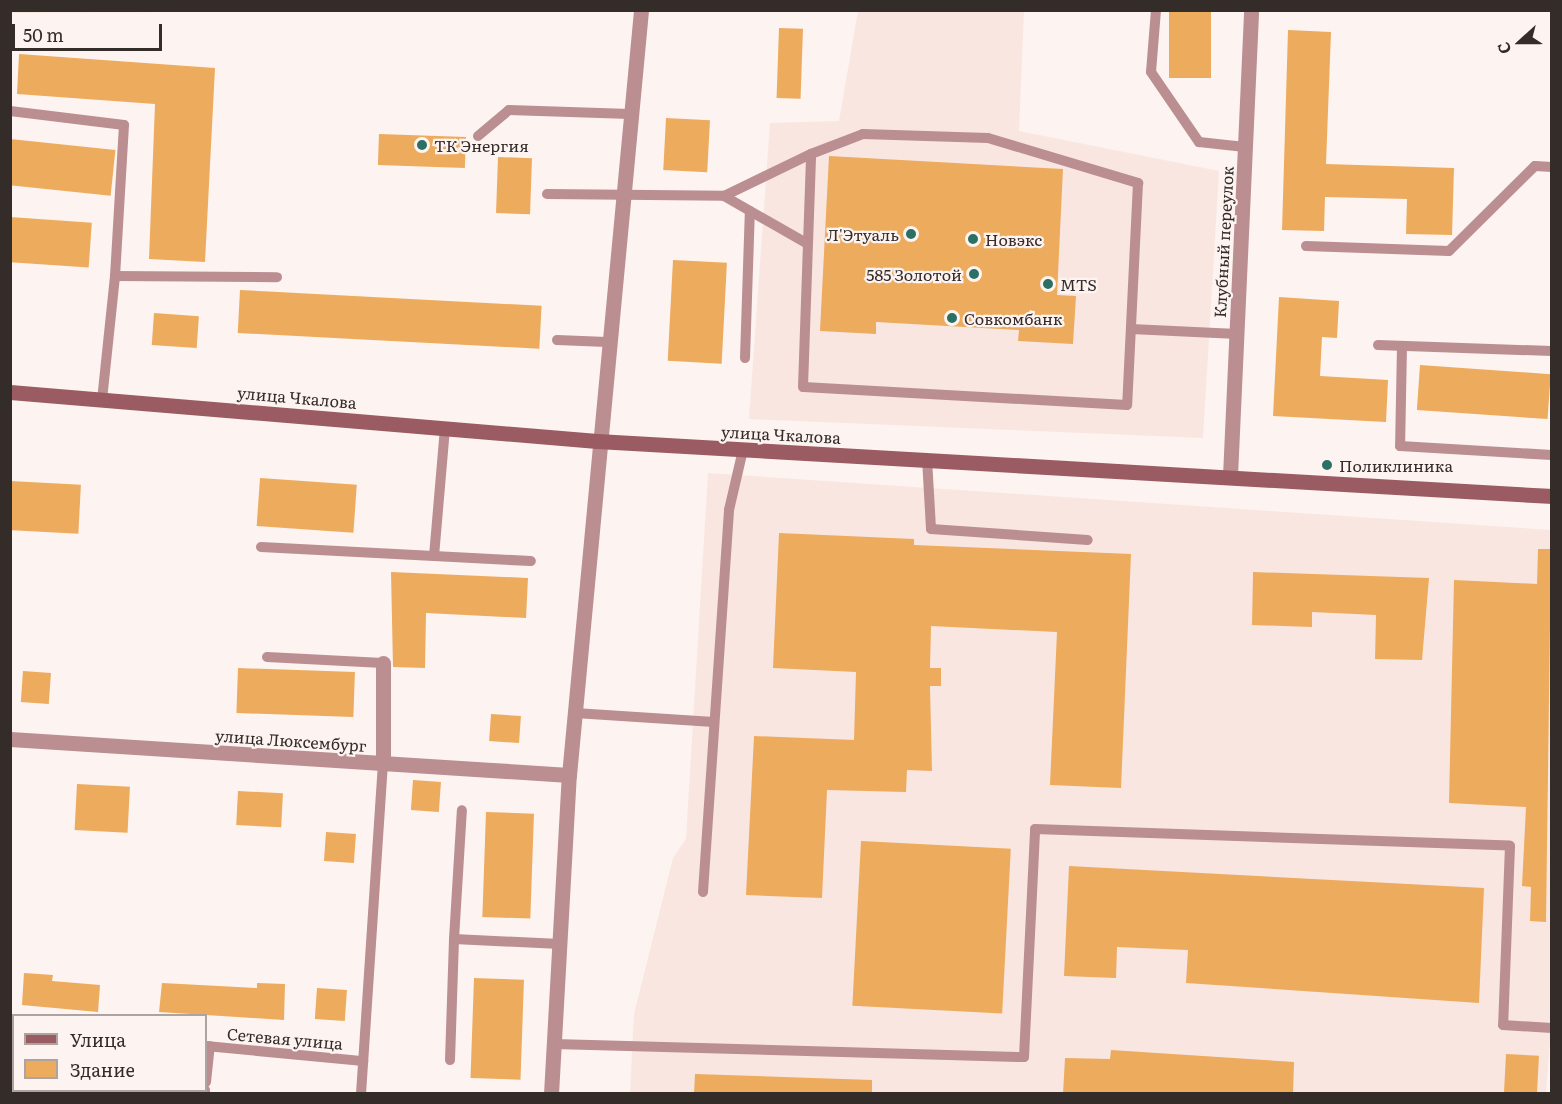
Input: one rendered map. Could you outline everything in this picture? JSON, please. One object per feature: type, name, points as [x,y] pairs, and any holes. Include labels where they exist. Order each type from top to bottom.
[{"type":"street","points":[[551,1094],[569,775],[597,441],[640,10]]},
{"type":"street","name":"Клубный переулок","points":[[1230,476],[1251,10]]},
{"type":"street","name":"улица Чкалова","points":[[10,392],[597,441],[1551,496]]},
{"type":"street","points":[[383,663],[383,764]]},
{"type":"street","name":"улица Люксембург","points":[[10,739],[569,775]]},
{"type":"lane","points":[[1156,10],[1151,72],[1199,142],[1245,147]]},
{"type":"lane","points":[[478,136],[509,110],[630,114]]},
{"type":"lane","points":[[10,111],[124,125],[115,276],[102,400]]},
{"type":"lane","points":[[547,194],[622,197],[724,196],[811,154],[863,134],[988,138],[1138,183],[1127,405],[803,387],[806,243],[811,154]]},
{"type":"lane","points":[[1306,246],[1449,251],[1535,166],[1551,167]]},
{"type":"lane","points":[[724,196],[806,243]]},
{"type":"lane","points":[[745,358],[750,211]]},
{"type":"lane","points":[[115,276],[277,277]]},
{"type":"lane","points":[[1131,329],[1237,334]]},
{"type":"lane","points":[[557,340],[607,342]]},
{"type":"lane","points":[[1378,345],[1551,351]]},
{"type":"lane","points":[[1402,346],[1400,446],[1551,455]]},
{"type":"lane","points":[[434,556],[445,428]]},
{"type":"lane","points":[[703,892],[729,510],[743,450]]},
{"type":"lane","points":[[927,459],[931,528],[1088,540]]},
{"type":"lane","points":[[261,547],[531,561]]},
{"type":"lane","points":[[267,657],[383,663]]},
{"type":"lane","points":[[575,713],[714,722]]},
{"type":"lane","points":[[361,1094],[383,764]]},
{"type":"lane","points":[[450,1060],[454,939],[462,810]]},
{"type":"lane","points":[[554,1044],[1024,1057],[1035,829],[1510,846],[1503,1025],[1551,1028]]},
{"type":"lane","points":[[454,939],[560,944]]},
{"type":"lane","points":[[207,1064],[208,1046]]},
{"type":"lane","name":"Сетевая улица","points":[[208,1046],[363,1061]]},
{"type":"shaded area","points":[[11,10],[364,10],[364,11],[11,13]]},
{"type":"shaded area","points":[[858,11],[1024,11],[1019,131],[1219,171],[1203,438],[749,419],[770,123],[839,121]]},
{"type":"shaded area","points":[[708,473],[1551,530],[1552,1015],[1546,1093],[630,1094],[634,1014],[673,858],[686,839]]},
{"type":"shaded area","points":[[10,1048],[12,1092],[205,1093],[11,1093]]},
{"type":"building","points":[[1169,10],[1211,10],[1211,78],[1169,78]]},
{"type":"building","points":[[779,28],[803,29],[801,99],[777,98]]},
{"type":"building","points":[[1288,30],[1331,32],[1326,164],[1454,168],[1452,235],[1406,234],[1407,199],[1325,197],[1324,231],[1282,230]]},
{"type":"building","points":[[19,54],[215,68],[205,262],[149,259],[155,104],[17,94]]},
{"type":"building","points":[[666,118],[710,120],[707,172],[663,170]]},
{"type":"building","name":"ТК Энергия","points":[[379,134],[466,137],[465,168],[378,165]]},
{"type":"building","points":[[10,139],[115,150],[111,196],[10,185]]},
{"type":"building","points":[[829,156],[1063,169],[1057,295],[1076,296],[1073,344],[1018,341],[1019,330],[876,322],[876,334],[820,331]]},
{"type":"building","points":[[498,157],[532,158],[530,214],[496,213]]},
{"type":"building","points":[[10,217],[92,223],[89,268],[10,262]]},
{"type":"building","points":[[673,260],[727,263],[722,364],[668,361]]},
{"type":"building","points":[[240,290],[542,306],[539,349],[238,333]]},
{"type":"building","points":[[1279,297],[1339,301],[1337,338],[1322,337],[1320,376],[1388,380],[1386,422],[1273,416]]},
{"type":"building","points":[[154,313],[199,316],[197,348],[152,345]]},
{"type":"building","points":[[1420,365],[1551,374],[1548,419],[1417,410]]},
{"type":"building","points":[[260,478],[357,485],[353,533],[257,526]]},
{"type":"building","points":[[10,481],[81,485],[78,534],[10,530]]},
{"type":"building","points":[[779,533],[914,539],[914,545],[1131,554],[1121,788],[1050,785],[1057,632],[931,626],[930,668],[941,668],[941,686],[930,686],[932,771],[907,770],[906,792],[827,790],[822,898],[746,895],[754,736],[854,740],[856,672],[773,668]]},
{"type":"building","points":[[1538,549],[1551,549],[1546,922],[1530,921],[1531,887],[1522,886],[1526,807],[1449,803],[1454,580],[1537,584]]},
{"type":"building","points":[[391,572],[528,578],[526,618],[426,613],[425,668],[393,667]]},
{"type":"building","points":[[1253,572],[1429,578],[1422,660],[1375,659],[1376,615],[1312,612],[1312,627],[1252,625]]},
{"type":"building","points":[[238,668],[355,672],[353,717],[236,713]]},
{"type":"building","points":[[23,671],[51,673],[49,704],[21,702]]},
{"type":"building","points":[[491,714],[521,716],[519,743],[489,741]]},
{"type":"building","points":[[413,780],[441,782],[439,812],[411,810]]},
{"type":"building","points":[[77,784],[130,787],[128,833],[75,830]]},
{"type":"building","points":[[238,791],[283,793],[281,827],[236,825]]},
{"type":"building","points":[[486,812],[534,814],[530,919],[482,917]]},
{"type":"building","points":[[326,832],[356,834],[354,863],[324,861]]},
{"type":"building","points":[[861,841],[1011,849],[1002,1014],[852,1006]]},
{"type":"building","points":[[1069,866],[1484,888],[1479,1003],[1186,983],[1188,950],[1117,947],[1116,978],[1064,976]]},
{"type":"building","points":[[24,973],[53,975],[52,981],[100,985],[98,1012],[22,1005]]},
{"type":"building","points":[[474,978],[524,980],[520,1080],[471,1078]]},
{"type":"building","points":[[162,983],[257,988],[257,983],[285,984],[284,1020],[159,1012]]},
{"type":"building","points":[[317,988],[347,990],[345,1021],[315,1019]]},
{"type":"building","points":[[1111,1050],[1294,1062],[1293,1094],[1063,1094],[1065,1058],[1110,1059]]},
{"type":"building","points":[[1506,1054],[1539,1056],[1537,1094],[1504,1094]]},
{"type":"building","points":[[695,1074],[872,1080],[872,1094],[694,1094]]},
{"type":"place","name":"ТК Энергия","points":[[422,145]]},
{"type":"place","name":"Л'Этуаль","points":[[911,234]]},
{"type":"place","name":"Новэкс","points":[[973,239]]},
{"type":"place","name":"585 Золотой","points":[[974,274]]},
{"type":"place","name":"MTS","points":[[1048,284]]},
{"type":"place","name":"Совкомбанк","points":[[952,318]]},
{"type":"place","name":"Поликлиника","points":[[1327,465]]}]
